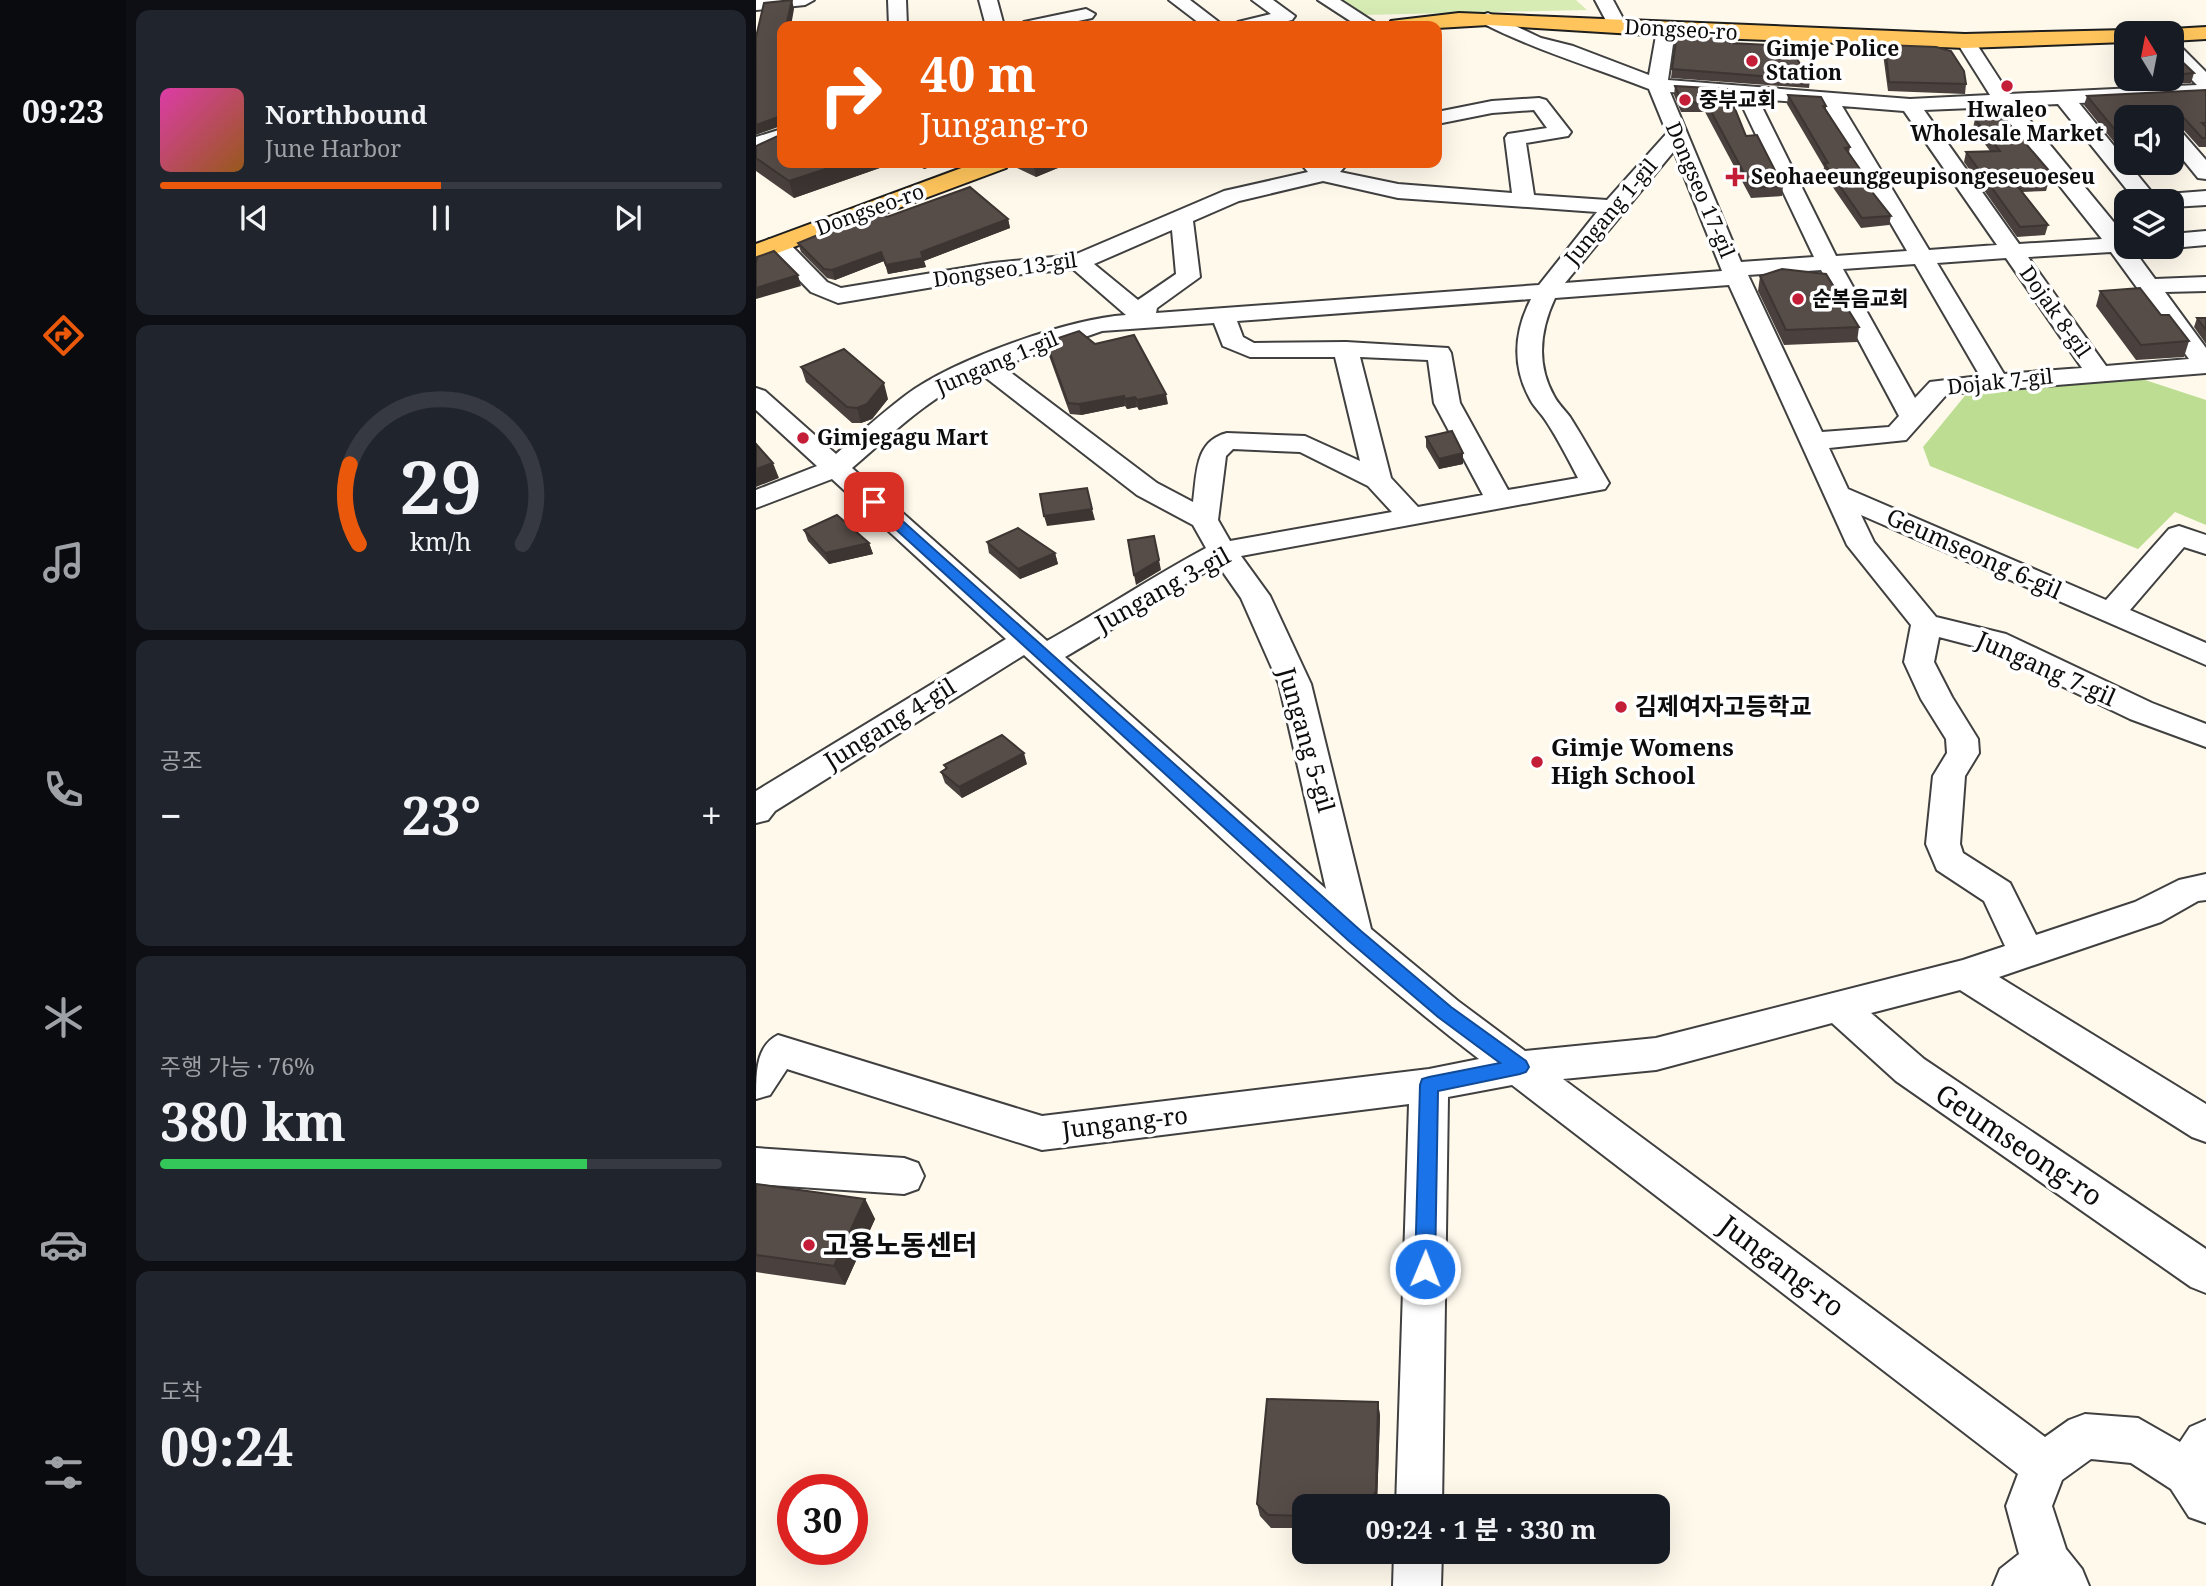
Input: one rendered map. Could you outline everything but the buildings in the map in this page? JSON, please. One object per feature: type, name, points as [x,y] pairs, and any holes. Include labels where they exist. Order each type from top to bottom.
[{"type":"main road","name":"Dongseo-ro","points":[[1442,21],[1488,19],[1666,30],[1965,41],[2114,36]]},
{"type":"main road","points":[[2184,34],[2206,33]]},
{"type":"main road","name":"Dongseo-ro","points":[[770,242],[984,168]]},
{"type":"street","points":[[897,0],[898,21]]},
{"type":"street","points":[[988,0],[994,21]]},
{"type":"street","points":[[1178,0],[1208,21]]},
{"type":"street","points":[[1261,0],[1286,16],[1266,21]]},
{"type":"street","points":[[1327,0],[1363,21]]},
{"type":"street","points":[[1604,0],[1618,26]]},
{"type":"street","points":[[756,5],[806,4]]},
{"type":"street","points":[[1044,21],[1082,7],[1100,21]]},
{"type":"street","name":"Dongseo-ro","points":[[1488,19],[1534,42],[1566,50],[1657,85],[1910,104],[2064,98],[2145,102],[2206,91]]},
{"type":"street","points":[[1657,85],[1666,30]]},
{"type":"street","name":"Dojak 7-gil","points":[[1965,41],[2004,102],[2114,236]]},
{"type":"street","points":[[2184,60],[2206,83]]},
{"type":"street","name":"Dongseo 17-gil","points":[[1657,85],[1735,273]]},
{"type":"street","points":[[1745,92],[1828,262],[1913,417]]},
{"type":"street","points":[[2064,98],[2137,189]]},
{"type":"street","points":[[1829,100],[1996,381]]},
{"type":"street","points":[[1442,117],[1492,107],[1539,104],[1561,132],[1516,138],[1524,201]]},
{"type":"street","name":"Dojak 8-gil","points":[[1910,104],[2098,373]]},
{"type":"street","name":"Jungang 1-gil","points":[[1547,290],[1613,206],[1676,135]]},
{"type":"street","points":[[756,144],[777,137]]},
{"type":"street","points":[[2184,148],[2206,173]]},
{"type":"street","name":"Dongseo 13-gil","points":[[770,242],[819,287],[838,296],[993,271],[1078,262],[1232,196],[1321,168]]},
{"type":"street","points":[[1327,168],[1398,191],[1613,206]]},
{"type":"street","points":[[2184,199],[2206,198]]},
{"type":"street","points":[[2090,207],[2114,205]]},
{"type":"street","points":[[1143,319],[1146,305],[1188,277],[1182,218]]},
{"type":"street","points":[[2184,240],[2206,238]]},
{"type":"street","name":"Dojak 8-gil","points":[[1735,273],[1920,255],[2114,245]]},
{"type":"street","name":"Dojak 7-gil","points":[[2131,259],[2206,365]]},
{"type":"street","points":[[1078,262],[1143,319]]},
{"type":"street","name":"Jungang 1-gil","points":[[835,468],[916,400],[953,377],[1099,324],[1735,273]]},
{"type":"street","name":"Geumseong 6-gil","points":[[1735,273],[1861,545],[1926,624]]},
{"type":"street","points":[[2149,286],[2206,284]]},
{"type":"street","name":"Jungang 3-gil","points":[[1036,647],[1124,610],[1149,591],[1222,551],[1595,483],[1557,417],[1542,400],[1531,373],[1529,353],[1533,320],[1547,290]]},
{"type":"street","points":[[1223,316],[1233,341],[1250,350],[1346,349],[1439,353],[1447,403],[1500,500]]},
{"type":"street","points":[[1346,349],[1378,480]]},
{"type":"street","points":[[984,364],[1147,489],[1204,520],[1213,453],[1227,442],[1306,444],[1378,480],[1411,516]]},
{"type":"street","name":"Dojak 7-gil","points":[[1814,441],[1897,433],[1939,387],[2206,365]]},
{"type":"street","name":"Jungang-ro","points":[[756,396],[1355,936],[1445,1012],[2044,1465]]},
{"type":"street","points":[[756,500],[835,468]]},
{"type":"street","name":"Geumseong 6-gil","points":[[1837,494],[2206,655]]},
{"type":"street","name":"Jungang 5-gil","points":[[1204,520],[1222,551],[1255,596],[1295,684],[1355,936]]},
{"type":"street","points":[[2110,614],[2179,535],[2206,545]]},
{"type":"street","points":[[1926,624],[1919,662],[1937,699],[1962,739],[1963,753],[1949,776],[1943,844],[1949,861],[1998,892],[2027,954]]},
{"type":"street","name":"Jungang 7-gil","points":[[1926,624],[1995,641],[2141,711],[2206,736]]},
{"type":"street","name":"Jungang 4-gil","points":[[756,811],[763,802],[1036,647]]},
{"type":"street","points":[[1520,1067],[1656,1054],[1840,1009],[2027,954],[2148,912],[2191,889],[2206,887]]},
{"type":"street","points":[[1964,974],[2206,1125]]},
{"type":"street","name":"Geumseong-ro","points":[[1840,1009],[1910,1070],[2206,1273]]},
{"type":"street","name":"Jungang-ro","points":[[756,1083],[778,1051],[1042,1133],[1429,1085],[1520,1067]]},
{"type":"street","points":[[1419,1494],[1429,1085]]},
{"type":"street","points":[[756,1166],[904,1176]]},
{"type":"street","points":[[2043,1578],[2029,1506],[2044,1465],[2085,1436],[2138,1441],[2200,1472]]},
{"type":"street","points":[[1417,1586],[1418,1564]]},
{"type":"green space","points":[[1338,0],[1576,0],[1587,10],[1363,15]]},
{"type":"green space","points":[[2136,377],[2206,400],[2206,525],[2175,512],[2138,549],[1930,466],[1923,447],[1968,392]]},
{"type":"place","name":"Gimje Police Station","points":[[1752,61]]},
{"type":"place","name":"Hwaleo Wholesale Market","points":[[2007,86]]},
{"type":"place","name":"중부교회","points":[[1685,100]]},
{"type":"place","name":"Seohaeeunggeupisongeseuoeseu","points":[[1735,177]]},
{"type":"place","name":"순복음교회","points":[[1798,299]]},
{"type":"place","name":"Gimjegagu Mart","points":[[803,438]]},
{"type":"place","name":"김제여자고등학교","points":[[1621,707]]},
{"type":"place","name":"Gimje Womens High School","points":[[1537,762]]},
{"type":"place","name":"고용노동센터","points":[[809,1245]]},
{"type":"route","points":[[874,502],[1355,936],[1445,1012],[1520,1067],[1429,1085],[1425,1269]]}]
